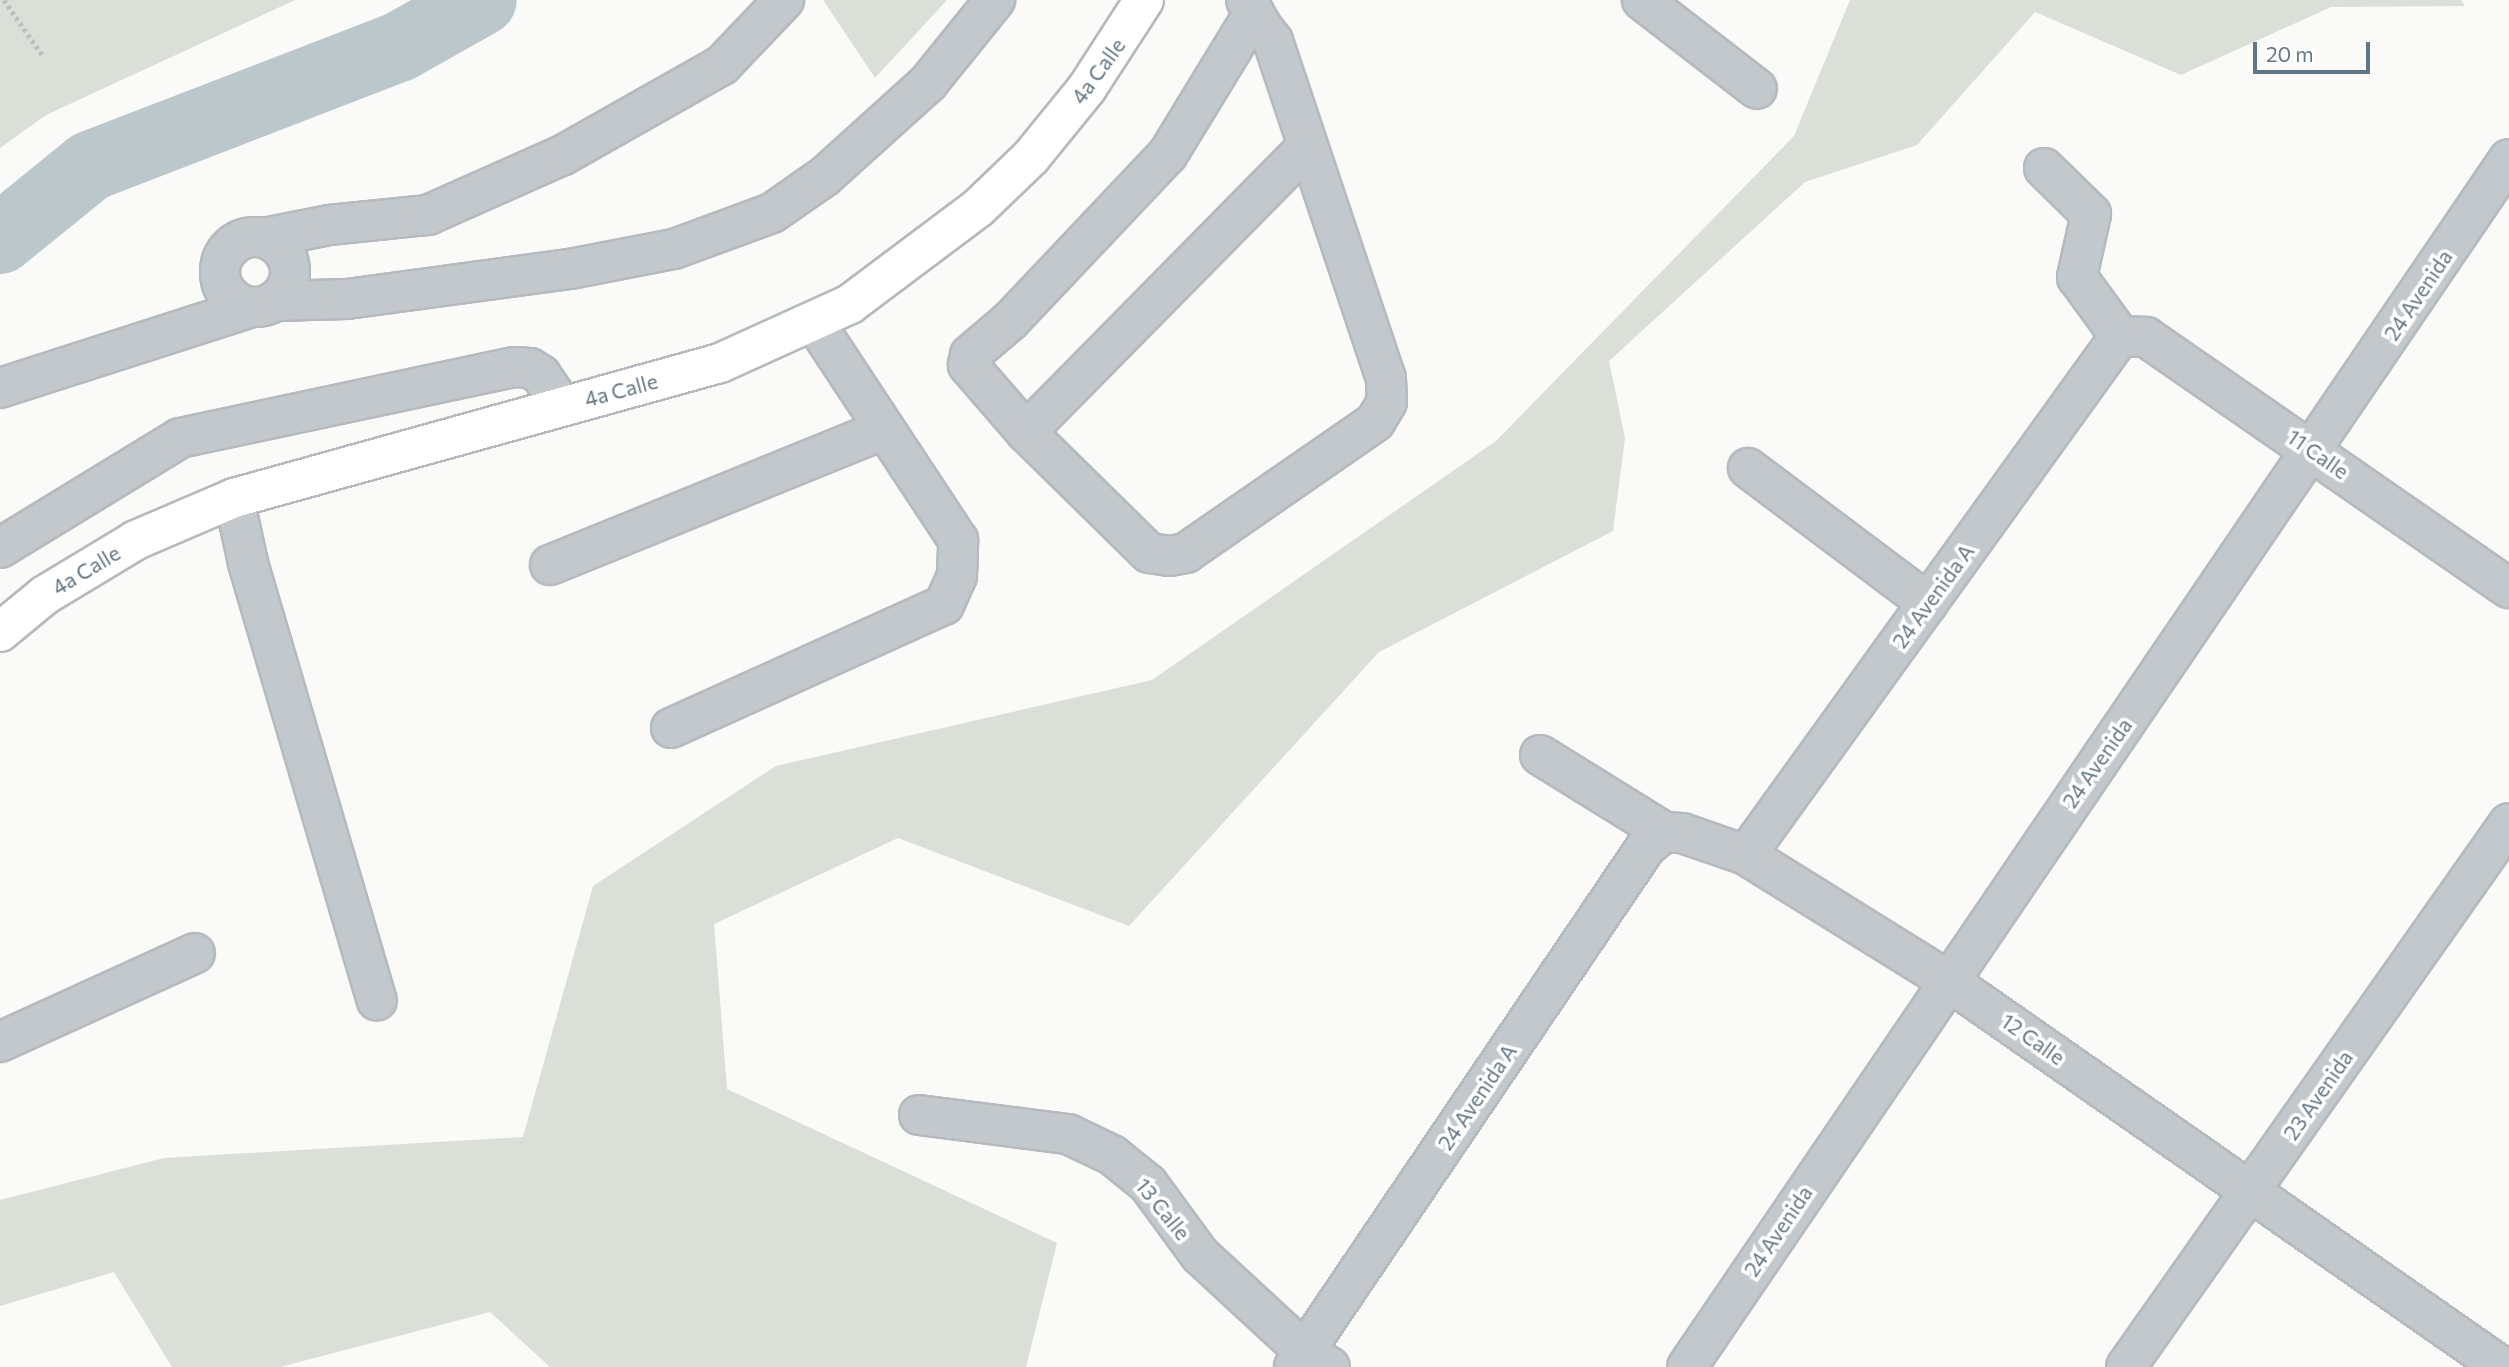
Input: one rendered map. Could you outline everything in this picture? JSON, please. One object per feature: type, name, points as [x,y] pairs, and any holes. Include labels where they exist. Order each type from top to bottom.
[{"type":"main road","name":"4a Calle","points":[[0,632],[45,595],[136,540],[234,498],[720,363],[850,304],[925,251],[1031,157],[1087,88],[1144,0]]},
{"type":"street","points":[[784,0],[722,65],[563,155],[429,215],[329,225],[232,246],[221,264],[220,276],[230,297],[263,304],[347,299],[570,269],[674,249],[772,213],[825,176],[928,83],[995,0]]},
{"type":"street","points":[[1642,0],[1757,89]]},
{"type":"street","points":[[1250,6],[1273,41],[1386,379],[1387,402],[1375,422],[1186,553],[1169,556],[1149,553],[1026,432],[973,374],[968,365],[970,355],[1011,320],[1168,154],[1250,6]]},
{"type":"street","points":[[1026,432],[1307,147]]},
{"type":"street","name":"24 Avenida","points":[[1687,1367],[1947,980],[2312,451],[2509,159]]},
{"type":"street","points":[[2044,168],[2091,214],[2077,277],[2120,336]]},
{"type":"street","points":[[0,388],[263,304],[284,293],[290,271],[282,250],[264,238]]},
{"type":"street","points":[[671,728],[944,605],[957,576],[958,540],[814,322]]},
{"type":"street","name":"11 Calle","points":[[2120,336],[2146,337],[2509,588]]},
{"type":"street","name":"24 Avenida A","points":[[1746,855],[2120,336]]},
{"type":"street","points":[[0,548],[180,438],[515,367],[530,368],[541,375],[562,406]]},
{"type":"street","points":[[550,565],[883,430]]},
{"type":"street","points":[[1748,468],[1928,603]]},
{"type":"street","points":[[234,498],[248,563],[377,1000]]},
{"type":"street","name":"12 Calle","points":[[1540,755],[1664,832],[1682,833],[1746,855],[1947,980],[2251,1189],[2502,1367]]},
{"type":"street","name":"23 Avenida","points":[[2126,1367],[2509,823]]},
{"type":"street","name":"24 Avenida A","points":[[1310,1362],[1646,847],[1664,832]]},
{"type":"street","points":[[0,1042],[195,953]]},
{"type":"street","name":"13 Calle","points":[[919,1115],[1068,1134],[1112,1155],[1148,1184],[1200,1255],[1310,1362]]},
{"type":"path","points":[[4,0],[43,56]]},
{"type":"shaded area","points":[[0,0],[295,0],[46,115],[0,148]]},
{"type":"shaded area","points":[[823,0],[947,0],[875,78]]},
{"type":"shaded area","points":[[1850,0],[2461,0],[2465,6],[2331,7],[2181,75],[2035,12],[1917,145],[1805,182],[1609,361],[1625,438],[1613,531],[1379,652],[1129,926],[898,838],[714,924],[727,1089],[1057,1243],[1026,1367],[550,1367],[490,1312],[280,1367],[172,1367],[114,1272],[0,1306],[0,1200],[164,1158],[523,1137],[593,886],[776,766],[1152,680],[1496,441],[1794,136]]},
{"type":"waterway","points":[[0,239],[90,166],[399,47],[482,0]]}]
